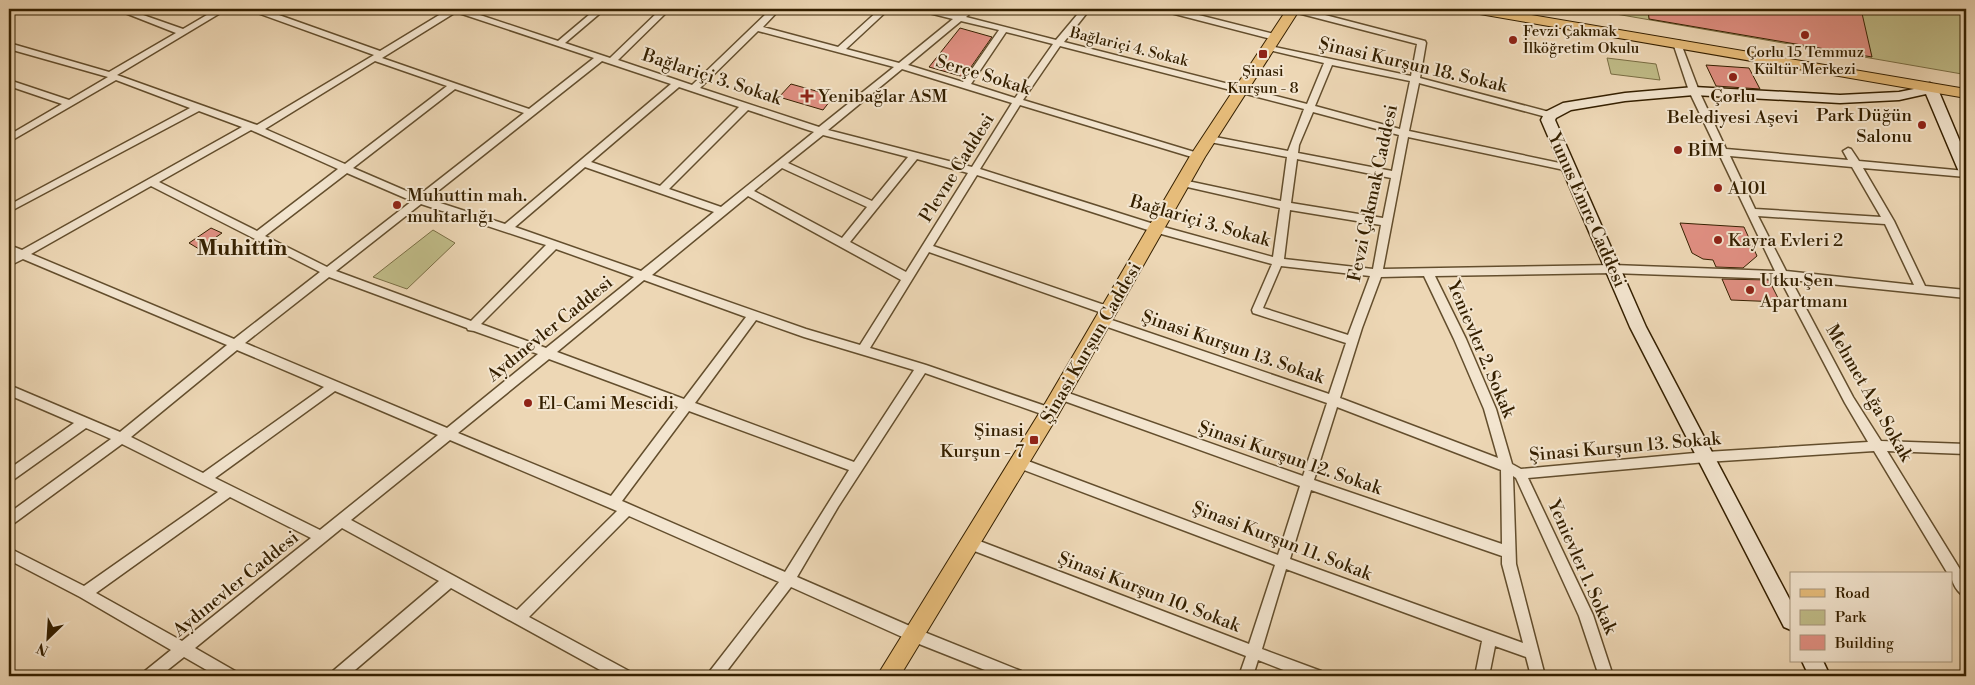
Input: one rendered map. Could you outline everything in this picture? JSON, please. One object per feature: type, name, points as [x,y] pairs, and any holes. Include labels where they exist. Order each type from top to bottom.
[{"type":"main road","name":"Şinasi Kurşun Caddesi","points":[[888,676],[1050,412],[1158,229],[1198,156],[1293,9]]},
{"type":"main road","points":[[1474,9],[1928,82],[1966,85]]},
{"type":"main road","points":[[1534,9],[1928,82],[1966,94]]},
{"type":"main road","points":[[1949,90],[1966,90]]},
{"type":"street","points":[[119,9],[183,32]]},
{"type":"street","points":[[11,136],[70,103],[222,9]]},
{"type":"street","points":[[256,9],[453,86],[532,113]]},
{"type":"street","points":[[9,262],[151,182],[255,127],[454,9]]},
{"type":"street","name":"Bağlariçi 3. Sokak","points":[[454,9],[821,131],[974,171],[1158,229],[1278,262],[1377,273],[1613,269],[1783,275],[1966,294]]},
{"type":"street","points":[[559,44],[601,9]]},
{"type":"street","points":[[611,62],[666,9]]},
{"type":"street","points":[[693,88],[776,9]]},
{"type":"street","points":[[840,50],[885,9]]},
{"type":"street","name":"Bağlariçi 4. Sokak","points":[[924,9],[1241,89],[1403,133],[1569,168]]},
{"type":"street","name":"Aydınevler Caddesi","points":[[150,676],[971,9]]},
{"type":"street","name":"Plevne Caddesi","points":[[863,350],[1017,102],[1058,43],[1086,9]]},
{"type":"street","name":"Şinasi Kurşun 18. Sokak","points":[[1166,9],[1329,62],[1414,79],[1550,115]]},
{"type":"street","name":"Fevzi Çakmak Caddesi","points":[[1246,676],[1352,341],[1377,273],[1422,43],[1293,9]]},
{"type":"street","name":"Serçe Sokak","points":[[756,28],[901,66],[1198,156]]},
{"type":"street","points":[[965,86],[1004,29]]},
{"type":"street","name":"Mehmet Ağa Sokak","points":[[1677,43],[1694,90],[1783,275],[1849,400],[1966,591]]},
{"type":"street","points":[[9,46],[112,76],[255,127],[402,194],[644,275],[804,333],[922,368],[1050,412]]},
{"type":"street","points":[[9,520],[121,438],[236,344],[600,58]]},
{"type":"street","points":[[1329,62],[1294,145],[1278,262],[1256,310],[1352,341]]},
{"type":"street","points":[[9,82],[70,103]]},
{"type":"street","points":[[1724,152],[1966,173],[1928,82]]},
{"type":"street","name":"Yunus Emre Caddesi","points":[[1790,619],[1638,326],[1548,120],[1550,115],[1568,106],[1625,97],[1694,90],[1840,99],[1898,96],[1917,93],[1928,82]]},
{"type":"street","points":[[507,228],[678,83]]},
{"type":"street","points":[[258,236],[453,86]]},
{"type":"street","points":[[663,189],[746,106]]},
{"type":"street","points":[[9,208],[200,107]]},
{"type":"street","points":[[1210,139],[1395,175]]},
{"type":"street","points":[[1848,151],[1889,221],[1922,290]]},
{"type":"street","points":[[843,244],[914,156]]},
{"type":"street","points":[[584,163],[723,211]]},
{"type":"street","points":[[781,163],[873,206]]},
{"type":"street","points":[[151,182],[328,272],[472,327],[857,468]]},
{"type":"street","points":[[1183,183],[1286,206],[1386,222]]},
{"type":"street","points":[[747,191],[907,278]]},
{"type":"street","points":[[1752,212],[1889,221]]},
{"type":"street","points":[[472,327],[554,244]]},
{"type":"street","name":"Şinasi Kurşun 13. Sokak","points":[[926,247],[1333,400],[1507,467],[1520,474],[1706,457],[1878,446],[1966,449]]},
{"type":"street","points":[[9,249],[613,503],[914,635],[1016,676]]},
{"type":"street","name":"Yenievler 2. Sokak","points":[[1428,273],[1460,339],[1490,409],[1507,467],[1509,564],[1538,676]]},
{"type":"street","points":[[613,503],[754,315]]},
{"type":"street","points":[[715,676],[788,580],[857,468],[922,368]]},
{"type":"street","points":[[204,479],[334,386]]},
{"type":"street","points":[[9,390],[121,438],[322,537]]},
{"type":"street","name":"Şinasi Kurşun 12. Sokak","points":[[1060,395],[1307,483],[1509,552]]},
{"type":"street","points":[[9,476],[84,423]]},
{"type":"street","name":"Şinasi Kurşun 11. Sokak","points":[[1020,462],[1282,562],[1532,653]]},
{"type":"street","name":"Yenievler 1. Sokak","points":[[1520,474],[1586,615],[1606,676]]},
{"type":"street","points":[[85,593],[229,491]]},
{"type":"street","points":[[519,618],[626,509]]},
{"type":"street","points":[[341,521],[624,676]]},
{"type":"street","name":"Şinasi Kurşun 10. Sokak","points":[[969,543],[1316,676]]},
{"type":"street","points":[[9,554],[85,593],[230,676]]},
{"type":"street","points":[[338,676],[450,580]]},
{"type":"street","points":[[1482,676],[1490,638]]},
{"type":"street","points":[[1813,662],[1820,676]]},
{"type":"green space","points":[[1587,9],[1963,9],[1966,24],[1966,68],[1962,74]]},
{"type":"green space","points":[[1607,58],[1656,64],[1660,80],[1611,74]]},
{"type":"green space","points":[[433,230],[455,243],[407,289],[373,277]]},
{"type":"building","name":"Çorlu 15 Temmuz Kültür Merkezi","points":[[1648,9],[1861,9],[1872,57],[1649,19]]},
{"type":"building","points":[[960,28],[992,37],[964,77],[929,67]]},
{"type":"building","name":"Çorlu Belediyesi Aşevi","points":[[1706,65],[1749,68],[1760,89],[1716,86]]},
{"type":"building","name":"Yenibağlar ASM","points":[[791,84],[834,96],[823,110],[779,97]]},
{"type":"building","name":"Kayra Evleri 2","points":[[1680,223],[1744,227],[1757,256],[1743,268],[1716,267],[1713,260],[1703,259],[1692,253]]},
{"type":"building","points":[[211,228],[222,233],[199,249],[189,243]]},
{"type":"building","name":"Utku Şen Apartmanı","points":[[1722,279],[1769,280],[1780,302],[1731,300]]},
{"type":"place","name":"Çorlu 15 Temmuz Kültür Merkezi","points":[[1805,35]]},
{"type":"place","name":"Fevzi Çakmak İlköğretim Okulu","points":[[1513,40]]},
{"type":"place","name":"Şinasi Kurşun - 8","points":[[1263,54]]},
{"type":"place","name":"Çorlu Belediyesi Aşevi","points":[[1733,77]]},
{"type":"place","name":"Yenibağlar ASM","points":[[807,96]]},
{"type":"place","name":"Park Düğün Salonu","points":[[1922,125]]},
{"type":"place","name":"BİM","points":[[1678,150]]},
{"type":"place","name":"A101","points":[[1718,188]]},
{"type":"place","name":"Muhuttin mah. muhtarlığı","points":[[397,205]]},
{"type":"place","name":"Kayra Evleri 2","points":[[1718,240]]},
{"type":"place","name":"Utku Şen Apartmanı","points":[[1750,290]]},
{"type":"place","name":"El-Cami Mescidi","points":[[528,403]]},
{"type":"place","name":"Şinasi Kurşun - 7","points":[[1034,440]]},
{"type":"district","name":"Muhittin","points":[[242,248]]}]
